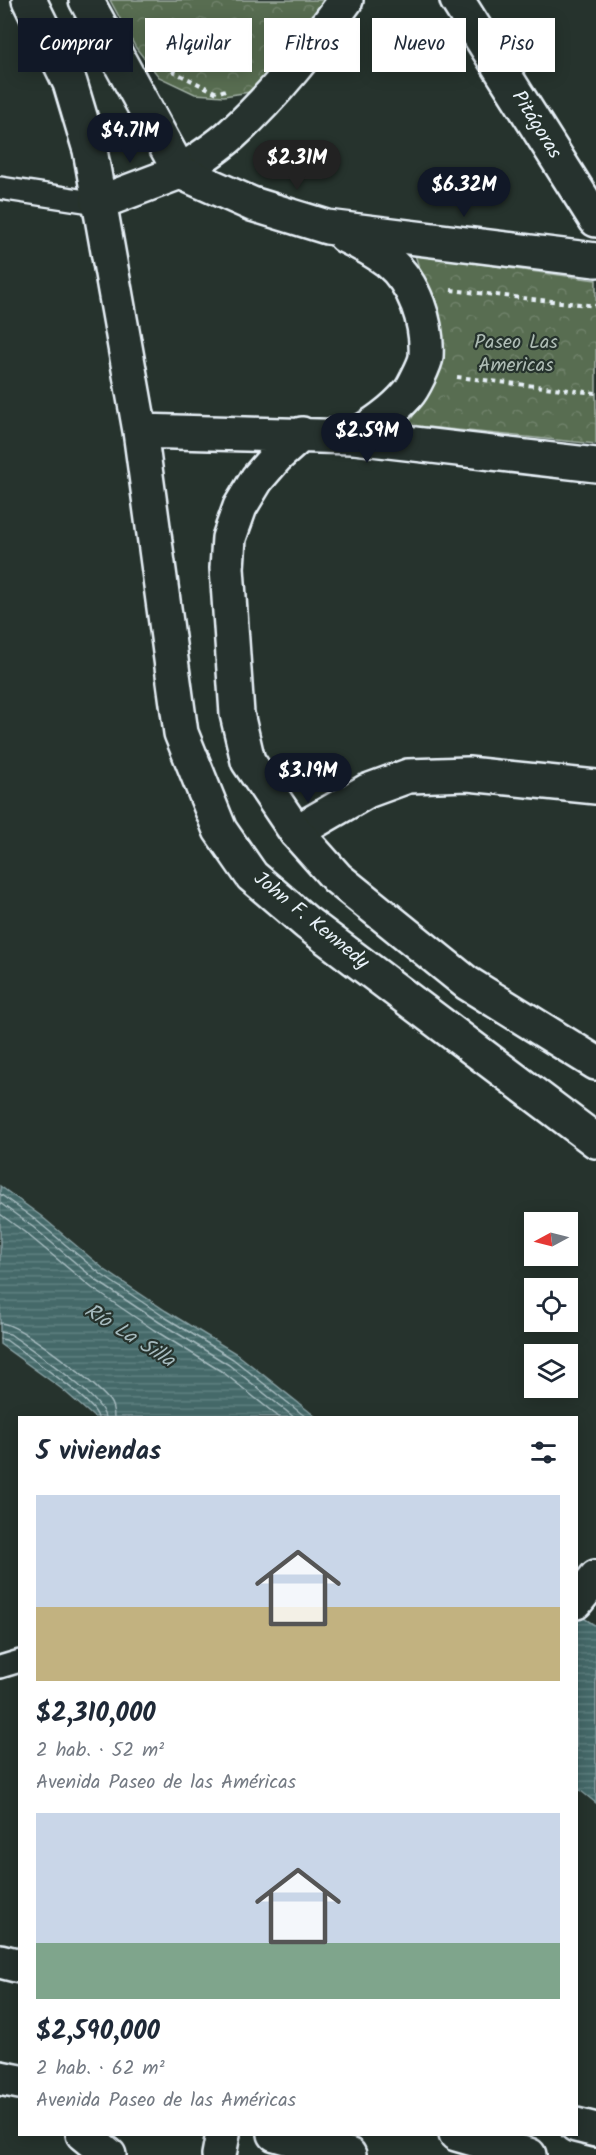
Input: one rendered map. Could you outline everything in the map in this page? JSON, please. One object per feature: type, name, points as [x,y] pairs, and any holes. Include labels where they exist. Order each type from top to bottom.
[{"type":"street","name":"John F. Kennedy","points":[[29,0],[70,83],[90,150],[140,430],[181,733],[220,830],[252,876],[308,923],[596,1141]]},
{"type":"street","points":[[86,0],[180,172],[252,204],[327,227],[361,243],[389,262],[410,286],[423,319],[426,359],[409,393],[378,422],[354,437]]},
{"type":"street","points":[[98,202],[180,172],[231,135],[306,54],[346,0]]},
{"type":"street","name":"Pitágoras","points":[[457,0],[596,220]]},
{"type":"street","points":[[327,227],[596,260]]},
{"type":"street","points":[[140,430],[354,437],[596,465]]},
{"type":"street","points":[[302,434],[256,479],[240,507],[229,538],[227,568],[237,714],[248,761],[296,832],[337,878],[466,983],[596,1063]]},
{"type":"street","points":[[296,832],[368,791],[408,776],[468,774],[596,787]]},
{"type":"street","points":[[578,1600],[596,1577]]},
{"type":"street","points":[[0,1961],[18,1966]]},
{"type":"street","points":[[0,2078],[18,2082]]},
{"type":"street","points":[[578,2126],[596,2130]]},
{"type":"street","points":[[85,2136],[109,2155]]},
{"type":"street","points":[[219,2155],[223,2136]]},
{"type":"street","points":[[281,2136],[349,2155]]},
{"type":"street","points":[[463,2136],[529,2155]]},
{"type":"lane","points":[[0,188],[98,202]]},
{"type":"lane","points":[[0,1667],[18,1662]]},
{"type":"path","points":[[174,72],[217,93],[228,89]]},
{"type":"path","points":[[410,286],[596,306]]},
{"type":"path","points":[[418,373],[596,393]]},
{"type":"green space","points":[[110,0],[338,0],[322,18],[264,18],[264,72],[273,72],[256,91],[224,96],[195,94],[159,77],[155,72],[252,72],[252,18],[145,18],[145,59],[133,42],[133,18],[120,18]]},
{"type":"green space","name":"Paseo Las Americas","points":[[415,255],[596,280],[596,444],[408,425],[435,377],[435,318]]},
{"type":"water","name":"Río La Silla","points":[[0,1186],[41,1216],[105,1270],[166,1311],[237,1354],[315,1416],[93,1416],[62,1389],[0,1344]]},
{"type":"water","points":[[578,1614],[596,1626],[596,1803],[578,1789]]}]
